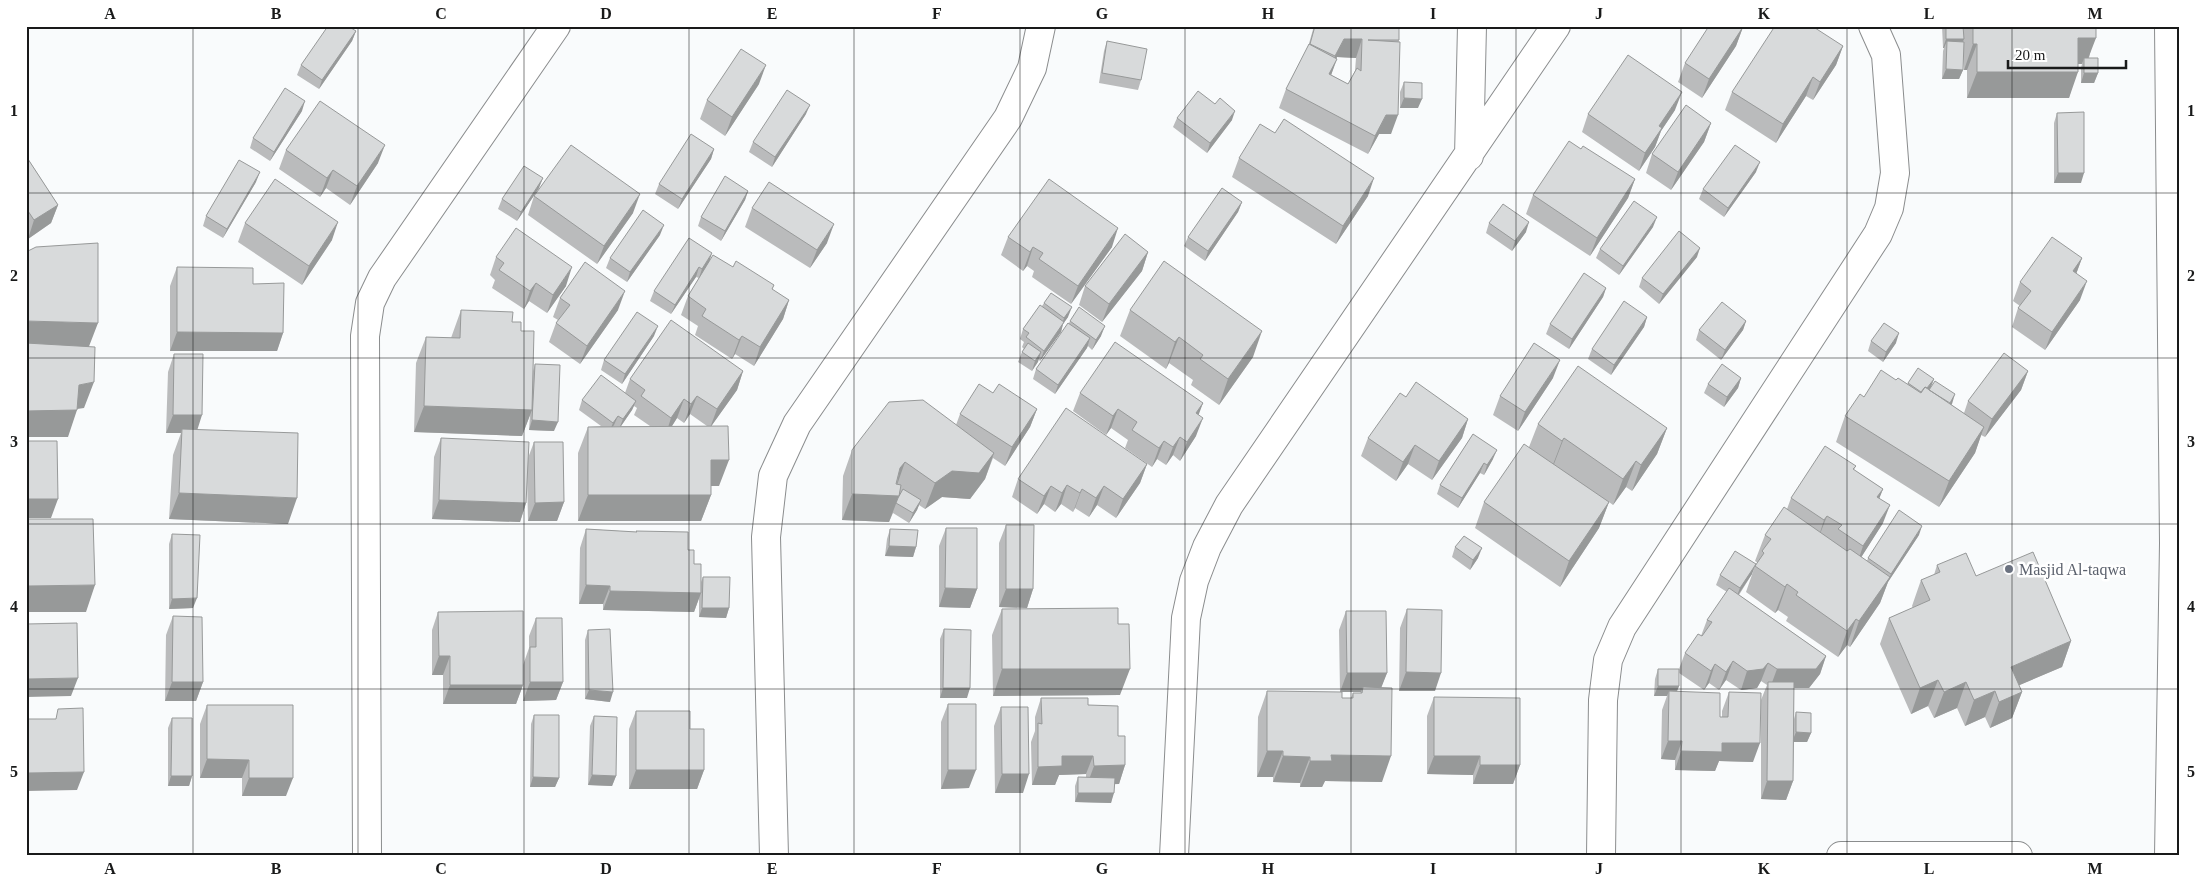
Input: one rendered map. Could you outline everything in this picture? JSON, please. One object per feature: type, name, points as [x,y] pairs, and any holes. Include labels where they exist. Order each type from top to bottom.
[{"type":"street","points":[[367,856],[365,336],[370,303],[382,278],[556,26]]},
{"type":"street","points":[[774,856],[766,537],[773,476],[797,424],[1008,118],[1032,68],[1041,26]]},
{"type":"street","points":[[1469,156],[1472,26]]},
{"type":"street","points":[[1174,856],[1186,618],[1194,581],[1207,547],[1229,505],[1556,26]]},
{"type":"street","points":[[1601,856],[1603,700],[1608,660],[1622,627],[1878,234],[1889,208],[1895,173],[1886,55],[1872,26]]},
{"type":"street","points":[[2170,26],[2175,172],[2174,543],[2170,856]]},
{"type":"street","points":[[1841,856],[2018,856]]},
{"type":"building","points":[[328,26],[348,26],[356,31],[322,80],[301,65]]},
{"type":"building","points":[[1315,26],[1399,26],[1399,40],[1368,40],[1400,42],[1398,115],[1386,115],[1375,136],[1286,89],[1309,44],[1337,59],[1329,74],[1348,84],[1357,68],[1361,71],[1362,39],[1344,39],[1335,56],[1310,44]]},
{"type":"building","points":[[1709,26],[1743,27],[1709,79],[1685,63]]},
{"type":"building","points":[[1775,26],[1812,26],[1843,46],[1820,82],[1813,77],[1783,124],[1732,92]]},
{"type":"building","points":[[1946,26],[1963,26],[1964,39],[1946,39]]},
{"type":"building","points":[[1973,26],[2096,26],[2096,38],[2078,38],[2078,72],[1977,72],[1977,44],[1973,44]]},
{"type":"building","points":[[1107,41],[1147,49],[1141,80],[1102,73]]},
{"type":"building","points":[[1947,41],[1964,42],[1963,70],[1946,69]]},
{"type":"building","points":[[741,49],[766,65],[732,117],[707,100]]},
{"type":"building","points":[[1628,55],[1682,92],[1659,126],[1662,128],[1645,153],[1588,114]]},
{"type":"building","points":[[2084,58],[2098,58],[2098,73],[2084,73]]},
{"type":"building","points":[[1404,82],[1422,83],[1422,99],[1404,98]]},
{"type":"building","points":[[285,88],[305,101],[274,152],[253,138]]},
{"type":"building","points":[[787,90],[810,105],[775,157],[753,142]]},
{"type":"building","points":[[1198,91],[1215,104],[1220,98],[1235,111],[1210,143],[1177,118]]},
{"type":"building","points":[[320,101],[385,145],[357,186],[333,170],[327,178],[286,150]]},
{"type":"building","points":[[1686,105],[1711,123],[1678,172],[1652,154]]},
{"type":"building","points":[[2084,112],[2084,173],[2058,173],[2057,113]]},
{"type":"building","points":[[1284,119],[1374,178],[1343,226],[1239,158],[1260,124],[1275,133]]},
{"type":"building","points":[[691,134],[714,149],[682,199],[659,184]]},
{"type":"building","points":[[1569,141],[1581,149],[1583,146],[1635,179],[1597,238],[1533,195]]},
{"type":"building","points":[[571,145],[640,194],[604,246],[534,196]]},
{"type":"building","points":[[1735,145],[1760,162],[1728,208],[1703,189]]},
{"type":"building","points":[[26,156],[58,205],[34,220],[26,208]]},
{"type":"building","points":[[239,160],[260,172],[227,229],[206,216]]},
{"type":"building","points":[[524,166],[543,178],[521,212],[502,199]]},
{"type":"building","points":[[725,176],[748,191],[725,231],[701,217]]},
{"type":"building","points":[[275,179],[338,222],[309,266],[245,223]]},
{"type":"building","points":[[1049,179],[1118,228],[1078,286],[1039,259],[1043,253],[1033,247],[1030,252],[1008,237]]},
{"type":"building","points":[[769,182],[834,224],[817,250],[752,208]]},
{"type":"building","points":[[1222,188],[1242,202],[1208,251],[1188,237]]},
{"type":"building","points":[[1634,201],[1657,217],[1623,266],[1600,249]]},
{"type":"building","points":[[1503,204],[1529,222],[1515,241],[1489,223]]},
{"type":"building","points":[[643,210],[664,225],[630,272],[610,258]]},
{"type":"building","points":[[516,228],[572,267],[553,295],[536,283],[530,291],[499,270],[504,263],[496,257]]},
{"type":"building","points":[[1679,231],[1700,248],[1663,294],[1642,278]]},
{"type":"building","points":[[1125,234],[1148,252],[1109,304],[1085,286]]},
{"type":"building","points":[[2052,237],[2082,258],[2073,271],[2087,281],[2052,332],[2018,308],[2031,291],[2020,282]]},
{"type":"building","points":[[689,238],[712,253],[702,269],[699,267],[675,305],[654,291]]},
{"type":"building","points":[[98,243],[98,323],[26,321],[26,252],[36,247]]},
{"type":"building","points":[[713,255],[733,267],[736,261],[774,285],[772,289],[789,300],[760,347],[742,336],[739,340],[702,316],[706,309],[688,296]]},
{"type":"building","points":[[1164,261],[1262,331],[1228,379],[1200,359],[1203,355],[1179,337],[1175,342],[1130,310]]},
{"type":"building","points":[[585,262],[625,291],[587,346],[556,323],[570,305],[560,298]]},
{"type":"building","points":[[177,267],[253,268],[253,284],[284,283],[283,333],[177,332]]},
{"type":"building","points":[[1584,273],[1606,288],[1572,339],[1550,324]]},
{"type":"building","points":[[1051,293],[1072,307],[1064,318],[1044,303]]},
{"type":"building","points":[[1624,301],[1647,317],[1614,365],[1592,349]]},
{"type":"building","points":[[1722,302],[1746,321],[1725,350],[1699,330]]},
{"type":"building","points":[[1040,305],[1064,322],[1044,351],[1026,337],[1029,333],[1023,329]]},
{"type":"building","points":[[1079,307],[1105,326],[1096,340],[1070,321]]},
{"type":"building","points":[[461,310],[513,312],[512,322],[521,322],[521,331],[534,331],[532,410],[424,406],[426,337],[460,338]]},
{"type":"building","points":[[637,312],[658,326],[625,374],[604,360]]},
{"type":"building","points":[[671,320],[743,371],[717,409],[697,396],[691,404],[684,399],[671,418],[641,396],[645,390],[630,379]]},
{"type":"building","points":[[1068,323],[1090,338],[1058,385],[1036,369]]},
{"type":"building","points":[[1884,323],[1899,333],[1886,352],[1871,341]]},
{"type":"building","points":[[1115,342],[1203,403],[1196,413],[1203,418],[1187,442],[1180,437],[1173,447],[1164,441],[1159,448],[1132,430],[1137,422],[1118,409],[1113,416],[1080,393]]},
{"type":"building","points":[[26,343],[95,347],[94,382],[79,385],[77,410],[26,411]]},
{"type":"building","points":[[1028,343],[1041,352],[1035,361],[1022,352]]},
{"type":"building","points":[[1534,343],[1560,360],[1525,412],[1500,396]]},
{"type":"building","points":[[2004,353],[2028,371],[1992,419],[1968,401]]},
{"type":"building","points":[[174,354],[203,354],[202,415],[173,415]]},
{"type":"building","points":[[535,364],[560,365],[558,422],[532,420]]},
{"type":"building","points":[[1722,364],[1741,378],[1727,397],[1708,384]]},
{"type":"building","points":[[1578,366],[1667,428],[1641,465],[1636,461],[1623,479],[1564,438],[1562,441],[1538,424]]},
{"type":"building","points":[[1918,368],[1934,379],[1921,392],[1908,383]]},
{"type":"building","points":[[1881,370],[1896,380],[1898,378],[1921,393],[1925,387],[1984,427],[1949,481],[1845,416],[1860,394],[1864,397]]},
{"type":"building","points":[[601,375],[636,401],[623,419],[618,416],[613,423],[582,400]]},
{"type":"building","points":[[1935,381],[1955,394],[1950,403],[1929,390]]},
{"type":"building","points":[[1416,382],[1468,419],[1439,461],[1415,445],[1403,462],[1368,438],[1400,393],[1406,397]]},
{"type":"building","points":[[979,384],[993,393],[999,384],[1037,409],[1012,447],[960,414]]},
{"type":"building","points":[[923,400],[994,453],[979,473],[952,471],[935,483],[905,462],[900,468],[896,484],[901,485],[899,496],[852,494],[852,450],[889,402]]},
{"type":"building","points":[[1066,408],[1147,464],[1123,499],[1104,486],[1096,498],[1082,489],[1080,493],[1067,485],[1062,493],[1051,486],[1044,496],[1018,479]]},
{"type":"building","points":[[728,426],[729,460],[711,460],[711,495],[588,495],[588,427]]},
{"type":"building","points":[[182,429],[298,433],[297,498],[179,493]]},
{"type":"building","points":[[1473,434],[1497,450],[1487,465],[1484,463],[1462,498],[1440,485]]},
{"type":"building","points":[[441,438],[529,442],[526,503],[439,500]]},
{"type":"building","points":[[26,441],[57,441],[58,499],[26,499]]},
{"type":"building","points":[[534,442],[563,442],[564,502],[535,503]]},
{"type":"building","points":[[1524,444],[1609,502],[1569,561],[1484,502]]},
{"type":"building","points":[[1825,446],[1856,466],[1853,469],[1883,489],[1877,497],[1890,505],[1863,546],[1838,529],[1842,525],[1827,516],[1824,520],[1791,498]]},
{"type":"building","points":[[903,489],[921,500],[913,513],[896,503]]},
{"type":"building","points":[[1784,507],[1847,551],[1850,549],[1890,577],[1859,621],[1856,619],[1847,631],[1796,595],[1798,592],[1787,584],[1785,587],[1755,566],[1764,553],[1762,551],[1771,539],[1765,535]]},
{"type":"building","points":[[1899,510],[1922,526],[1891,574],[1868,558]]},
{"type":"building","points":[[26,519],[93,519],[95,585],[26,586]]},
{"type":"building","points":[[1006,525],[1034,525],[1033,589],[1006,589]]},
{"type":"building","points":[[946,528],[977,528],[977,589],[945,588]]},
{"type":"building","points":[[586,529],[688,532],[688,550],[694,550],[694,564],[701,564],[701,593],[610,591],[610,586],[586,585]]},
{"type":"building","points":[[890,529],[918,530],[916,547],[889,546]]},
{"type":"building","points":[[172,534],[200,535],[197,598],[172,599]]},
{"type":"building","points":[[1464,536],[1482,548],[1473,560],[1455,547]]},
{"type":"building","points":[[1735,551],[1756,564],[1740,588],[1720,575]]},
{"type":"building","points":[[2033,552],[2071,641],[2011,667],[2022,692],[1999,702],[1995,691],[1974,700],[1966,682],[1944,692],[1938,680],[1920,688],[1889,618],[1930,600],[1921,580],[1940,572],[1937,565],[1966,553],[1976,576]]},
{"type":"building","points":[[703,577],[730,577],[729,608],[702,608]]},
{"type":"building","points":[[1729,588],[1826,656],[1816,669],[1777,669],[1768,663],[1763,669],[1747,671],[1733,661],[1726,672],[1715,664],[1711,671],[1685,653],[1698,634],[1702,636],[1712,622],[1707,620]]},
{"type":"building","points":[[1118,608],[1118,624],[1129,624],[1130,669],[1002,669],[1002,609]]},
{"type":"building","points":[[1407,609],[1442,610],[1441,673],[1406,672]]},
{"type":"building","points":[[523,611],[523,685],[450,685],[450,656],[439,656],[438,612]]},
{"type":"building","points":[[1346,611],[1386,611],[1387,673],[1347,673]]},
{"type":"building","points":[[173,616],[202,617],[203,682],[172,682]]},
{"type":"building","points":[[536,618],[562,618],[563,682],[530,682],[530,647],[536,647]]},
{"type":"building","points":[[77,623],[78,678],[26,679],[26,624]]},
{"type":"building","points":[[610,629],[613,692],[589,690],[588,630]]},
{"type":"building","points":[[944,629],[971,630],[970,688],[943,688]]},
{"type":"building","points":[[1658,669],[1679,669],[1679,686],[1658,686]]},
{"type":"building","points":[[1768,682],[1794,682],[1793,781],[1767,781]]},
{"type":"building","points":[[1363,687],[1392,688],[1391,756],[1331,755],[1332,761],[1310,761],[1310,757],[1283,756],[1283,751],[1267,751],[1267,691],[1342,692],[1342,698],[1353,698],[1353,693],[1362,693]]},
{"type":"building","points":[[1669,691],[1720,693],[1720,717],[1728,717],[1729,692],[1761,693],[1760,743],[1722,743],[1722,752],[1681,751],[1682,741],[1668,741]]},
{"type":"building","points":[[1434,697],[1520,698],[1520,765],[1480,765],[1480,756],[1434,756]]},
{"type":"building","points":[[1041,698],[1088,698],[1088,705],[1118,706],[1118,736],[1125,736],[1125,765],[1094,766],[1093,756],[1062,756],[1062,766],[1038,767],[1038,723],[1042,724]]},
{"type":"building","points":[[948,704],[976,704],[976,770],[948,770]]},
{"type":"building","points":[[207,705],[293,705],[293,778],[249,778],[249,760],[207,759]]},
{"type":"building","points":[[1001,707],[1028,707],[1029,774],[1002,774]]},
{"type":"building","points":[[83,708],[84,772],[26,773],[26,719],[56,719],[58,709]]},
{"type":"building","points":[[636,711],[690,711],[690,729],[704,729],[704,770],[636,770]]},
{"type":"building","points":[[1796,712],[1811,713],[1811,733],[1796,732]]},
{"type":"building","points":[[534,715],[559,715],[559,778],[533,777]]},
{"type":"building","points":[[594,716],[617,717],[616,776],[592,775]]},
{"type":"building","points":[[172,718],[192,718],[192,776],[171,776]]},
{"type":"building","points":[[1078,777],[1115,778],[1114,793],[1078,793]]},
{"type":"place","name":"Masjid Al-taqwa","points":[[2009,569]]}]
